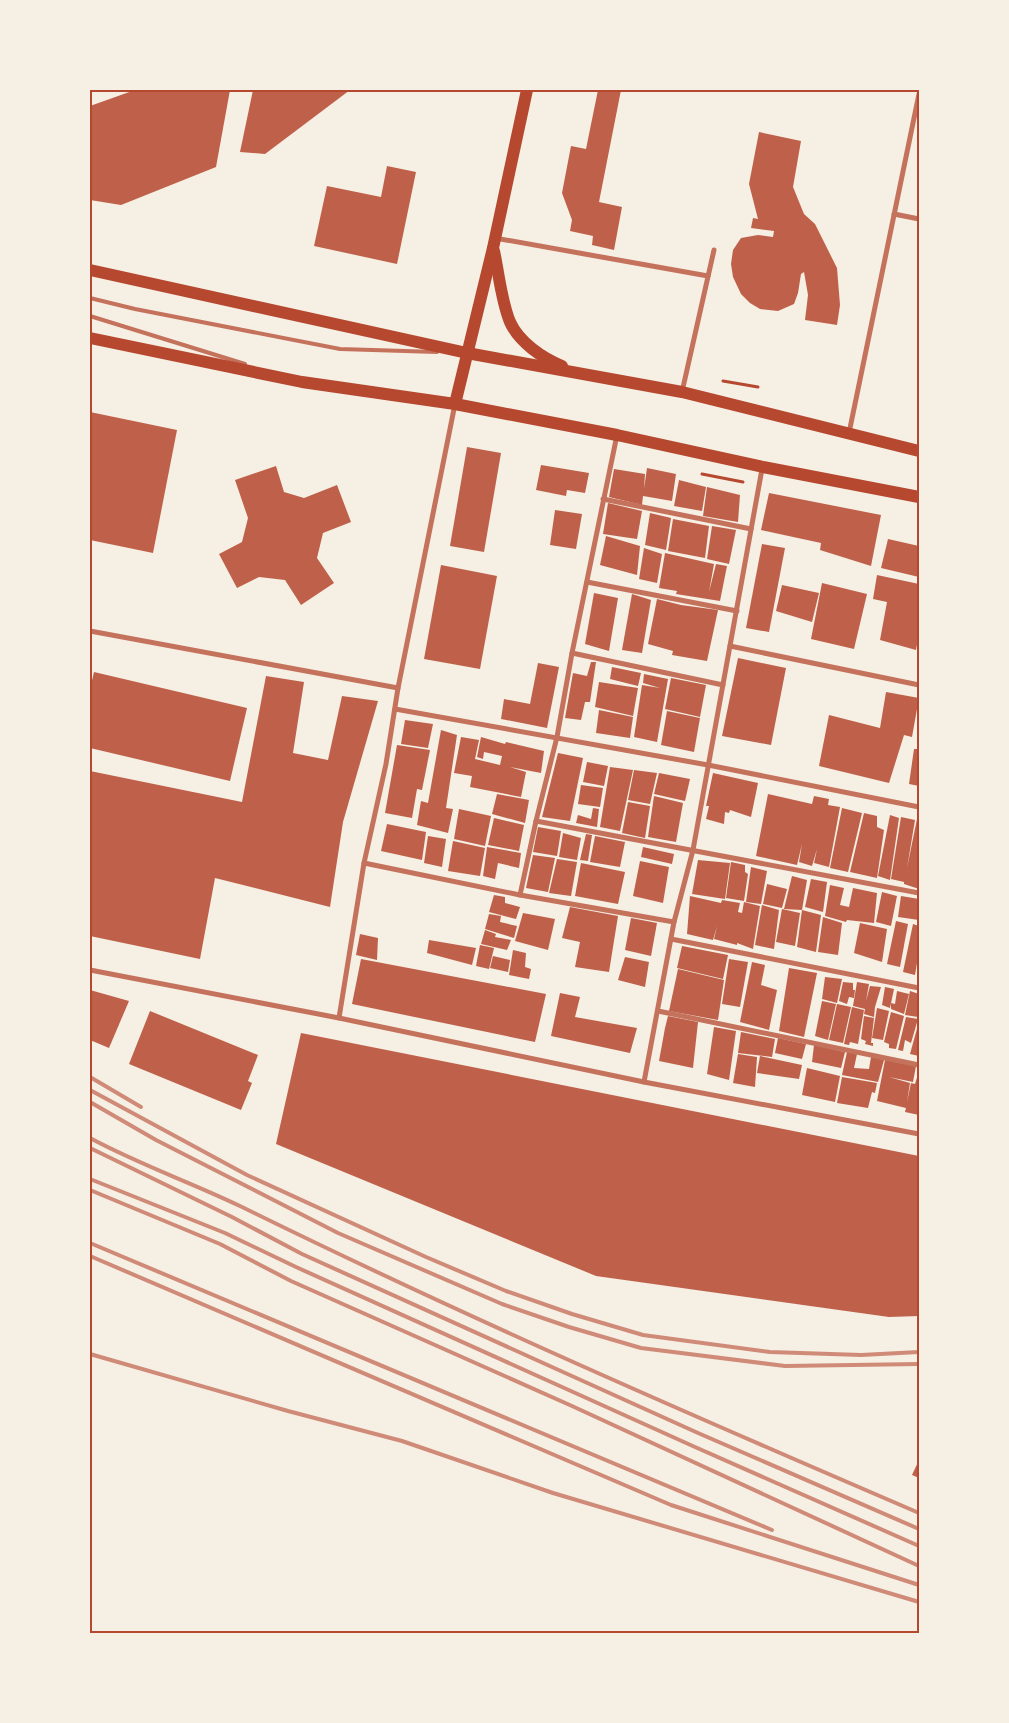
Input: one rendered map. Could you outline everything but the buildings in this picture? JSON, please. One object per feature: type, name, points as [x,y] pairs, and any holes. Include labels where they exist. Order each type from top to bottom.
[{"type":"main road","points":[[455,404],[494,243],[527,90]]},
{"type":"main road","points":[[494,243],[504,299],[511,323],[525,342],[540,355],[585,374]]},
{"type":"main road","points":[[90,270],[467,353],[682,392],[919,451]]},
{"type":"main road","points":[[90,338],[302,382],[455,404],[617,435],[763,467],[919,497]]},
{"type":"street","points":[[849,434],[919,94]]},
{"type":"street","points":[[894,214],[919,219]]},
{"type":"street","points":[[494,243],[708,276]]},
{"type":"street","points":[[682,392],[714,250]]},
{"type":"street","points":[[340,1018],[364,863],[386,764],[398,688],[455,404]]},
{"type":"street","points":[[520,895],[557,738],[572,653],[617,435]]},
{"type":"street","points":[[644,1082],[674,922],[693,850],[763,467]]},
{"type":"street","points":[[603,499],[751,529]]},
{"type":"street","points":[[587,582],[736,611]]},
{"type":"street","points":[[90,632],[398,688]]},
{"type":"street","points":[[730,646],[919,685]]},
{"type":"street","points":[[572,653],[723,685]]},
{"type":"street","points":[[395,709],[708,765],[919,807]]},
{"type":"street","points":[[536,821],[919,893]]},
{"type":"street","points":[[364,863],[520,895],[674,922]]},
{"type":"street","points":[[671,939],[919,988]]},
{"type":"street","points":[[90,970],[340,1018],[644,1082],[919,1134]]},
{"type":"street","points":[[658,1011],[919,1066]]},
{"type":"lane","points":[[90,298],[135,309],[340,349],[467,353]]},
{"type":"lane","points":[[90,316],[302,382]]},
{"type":"path","points":[[723,381],[758,387]]},
{"type":"path","points":[[702,474],[742,482]]},
{"type":"railway","points":[[90,1077],[141,1107]]},
{"type":"railway","points":[[90,1090],[247,1175],[426,1257],[506,1291],[572,1314],[643,1335],[770,1352],[861,1355],[919,1352]]},
{"type":"railway","points":[[90,1102],[156,1140],[338,1233],[502,1304],[569,1327],[641,1348],[785,1366],[919,1364]]},
{"type":"railway","points":[[90,1138],[240,1206],[493,1326],[919,1513]]},
{"type":"railway","points":[[90,1148],[232,1217],[302,1254],[698,1433],[919,1529]]},
{"type":"railway","points":[[90,1179],[225,1233],[296,1267],[695,1447],[919,1546]]},
{"type":"railway","points":[[90,1190],[220,1244],[291,1281],[572,1406],[919,1566]]},
{"type":"railway","points":[[90,1243],[772,1530]]},
{"type":"railway","points":[[90,1256],[671,1505],[919,1585]]},
{"type":"railway","points":[[90,1354],[288,1411],[402,1441],[553,1493],[919,1602]]}]
